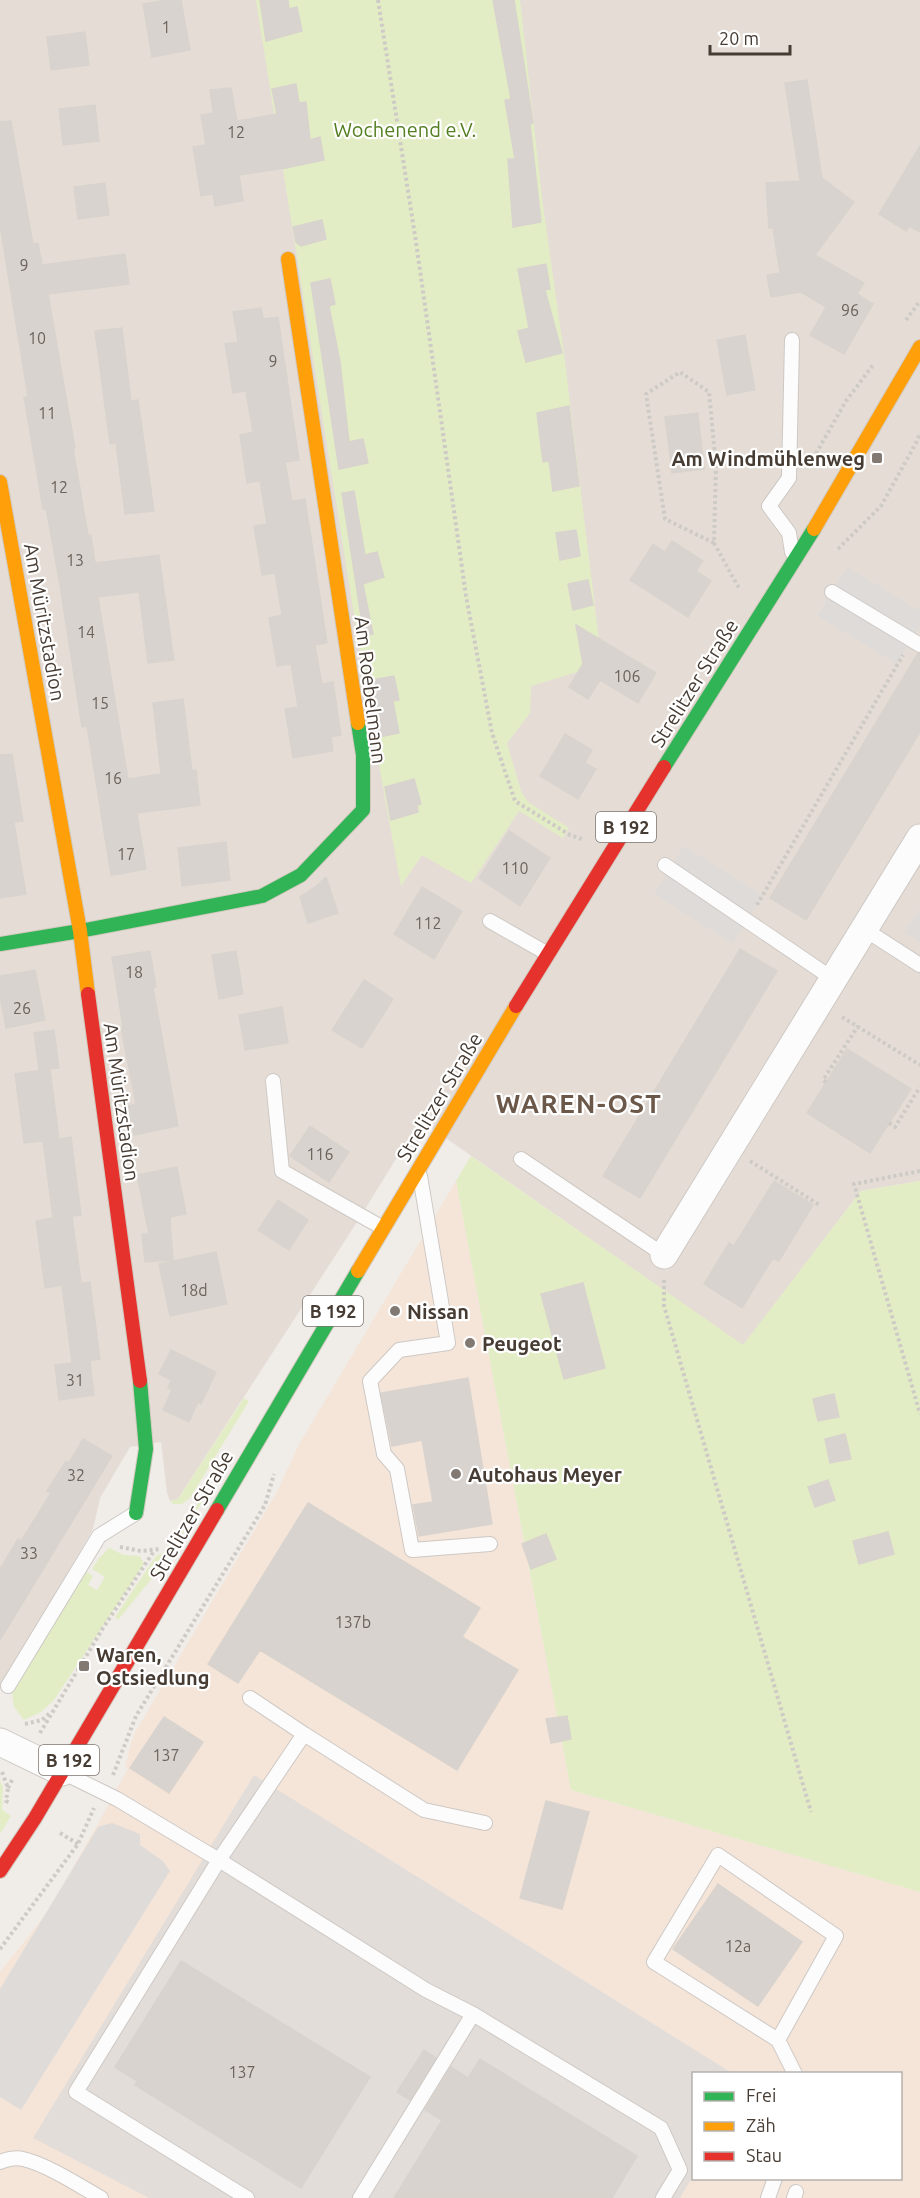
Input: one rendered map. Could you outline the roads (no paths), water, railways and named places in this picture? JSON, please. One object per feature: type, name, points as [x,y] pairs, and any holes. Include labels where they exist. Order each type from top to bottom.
[{"type":"street","name":"Am Roebelmann","points":[[0,944],[262,896],[300,875],[363,810],[363,755],[288,259]]},
{"type":"street","name":"Strelitzer Straße","points":[[0,1871],[62,1772],[383,1228],[548,954],[838,490],[920,347]]},
{"type":"street","name":"Am Müritzstadion","points":[[0,482],[80,931],[143,1406],[146,1449],[136,1513]]},
{"type":"street","points":[[663,1255],[920,838]]},
{"type":"street","points":[[10,1734],[62,1772]]},
{"type":"lane","points":[[792,340],[789,478],[769,506],[789,533],[793,562]]},
{"type":"lane","points":[[832,592],[916,643]]},
{"type":"lane","points":[[665,865],[833,979]]},
{"type":"lane","points":[[490,921],[548,954]]},
{"type":"lane","points":[[864,929],[920,964]]},
{"type":"lane","points":[[273,1081],[282,1171],[383,1228]]},
{"type":"lane","points":[[521,1159],[663,1255]]},
{"type":"lane","points":[[419,1168],[448,1343],[399,1350],[370,1381],[384,1454],[397,1470],[412,1550],[490,1544]]},
{"type":"lane","name":"Am Müritzstadion","points":[[8,1686],[99,1536],[136,1513]]},
{"type":"lane","points":[[250,1698],[424,1810],[485,1823]]},
{"type":"lane","points":[[247,2198],[76,2092],[219,1860],[304,1734]]},
{"type":"lane","points":[[62,1772],[117,1799],[426,1990],[473,2014],[661,2128],[680,2170],[663,2198]]},
{"type":"lane","points":[[778,2040],[836,1936],[718,1855],[654,1962],[778,2040],[794,2072]]},
{"type":"lane","points":[[360,2198],[473,2014]]},
{"type":"lane","points":[[0,2162],[9,2158],[23,2159],[59,2174],[101,2198]]},
{"type":"lane","points":[[768,2198],[774,2180]]},
{"type":"place","name":"Am Windmühlenweg","points":[[877,458]]},
{"type":"place","name":"Nissan","points":[[395,1311]]},
{"type":"place","name":"Peugeot","points":[[470,1343]]},
{"type":"place","name":"Autohaus Meyer","points":[[456,1474]]},
{"type":"place","name":"Waren, Ostsiedlung","points":[[84,1666]]},
{"type":"district","name":"WAREN-OST","points":[[579,1103]]},
{"type":"park label","name":"Wochenend e.V.","points":[[405,129]]}]
